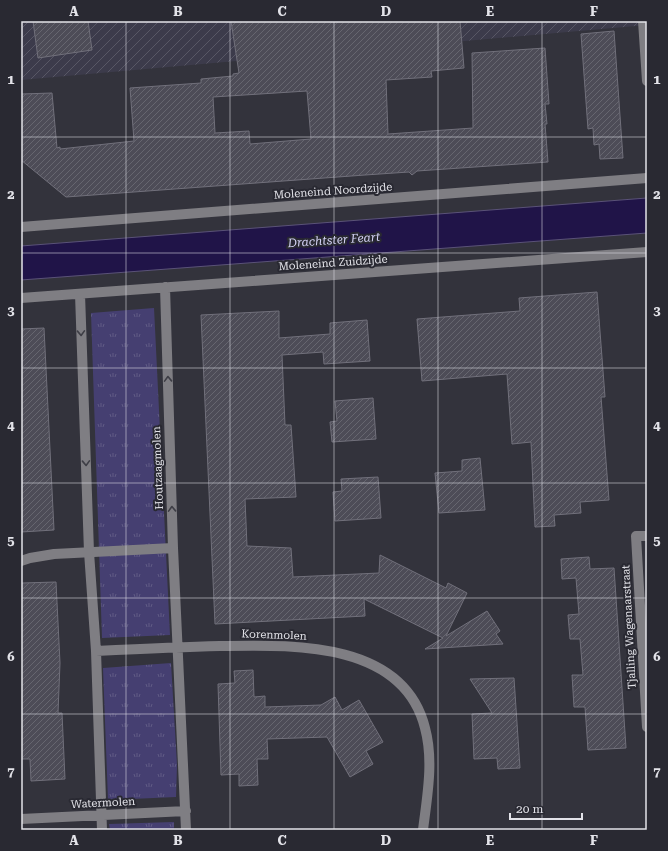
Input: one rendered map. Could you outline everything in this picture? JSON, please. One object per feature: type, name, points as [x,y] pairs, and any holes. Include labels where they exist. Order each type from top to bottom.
[{"type":"street","points":[[643,21],[647,81]]},
{"type":"street","name":"Moleneind Noordzijde","points":[[21,227],[647,178]]},
{"type":"street","name":"Moleneind Zuidzijde","points":[[21,298],[647,252]]},
{"type":"street","name":"Houtzaagmolen","points":[[165,288],[173,548],[186,830]]},
{"type":"street","points":[[80,294],[89,552],[96,651],[102,830]]},
{"type":"street","name":"Tjalling Wagenaarstraat","points":[[647,536],[636,536],[647,727]]},
{"type":"street","points":[[21,561],[54,554],[173,548]]},
{"type":"street","name":"Korenmolen","points":[[178,647],[303,646],[361,659],[382,670],[398,683],[414,701],[425,726],[429,750],[428,790],[423,830]]},
{"type":"street","points":[[96,651],[178,647]]},
{"type":"street","name":"Watermolen","points":[[21,819],[186,811]]},
{"type":"shaded area","points":[[21,21],[647,21],[647,25],[21,80]]},
{"type":"green space","points":[[154,308],[170,635],[102,638],[91,313]]},
{"type":"green space","points":[[171,663],[177,765],[176,797],[108,800],[103,668]]},
{"type":"green space","points":[[174,822],[174,830],[110,830],[109,824]]},
{"type":"water","name":"Drachtster Feart","points":[[647,198],[647,233],[21,280],[21,246]]},
{"type":"building","points":[[33,21],[88,21],[92,50],[38,58]]},
{"type":"building","points":[[231,21],[460,21],[464,68],[431,71],[432,77],[386,80],[388,134],[473,128],[472,53],[545,48],[549,104],[545,104],[548,162],[417,171],[412,175],[409,172],[66,197],[21,160],[21,94],[52,93],[57,148],[60,147],[60,149],[134,141],[130,88],[201,83],[201,79],[233,76],[233,74],[239,73]],"holes":[[[307,91],[311,139],[250,144],[249,131],[215,133],[213,97]]]},
{"type":"building","points":[[614,31],[623,158],[600,159],[599,144],[594,145],[593,128],[588,129],[581,34]]},
{"type":"building","points":[[597,292],[605,397],[601,397],[609,500],[580,502],[581,513],[554,515],[555,526],[535,527],[531,442],[512,444],[507,374],[422,381],[417,319],[520,311],[519,298]]},
{"type":"building","points":[[279,311],[279,338],[330,334],[330,323],[367,320],[370,361],[324,364],[323,352],[282,355],[285,425],[291,425],[296,497],[245,499],[247,546],[291,548],[293,577],[379,573],[380,555],[446,588],[448,583],[467,593],[446,636],[487,611],[500,631],[496,634],[503,644],[425,649],[443,638],[364,599],[365,616],[215,624],[201,315]]},
{"type":"building","points":[[44,328],[54,530],[21,532],[21,329]]},
{"type":"building","points":[[373,398],[376,439],[332,442],[330,422],[337,421],[335,401]]},
{"type":"building","points":[[480,458],[485,510],[439,513],[435,473],[462,471],[462,460]]},
{"type":"building","points":[[378,477],[381,518],[335,521],[333,492],[342,491],[341,479]]},
{"type":"building","points":[[589,557],[590,569],[614,568],[626,748],[588,750],[585,707],[574,707],[572,675],[583,675],[580,639],[570,639],[568,615],[579,614],[576,578],[562,579],[561,559]]},
{"type":"building","points":[[56,582],[60,663],[58,713],[62,713],[65,779],[31,781],[30,759],[21,759],[21,585],[22,583]]},
{"type":"building","points":[[253,670],[254,697],[265,696],[265,707],[321,705],[335,697],[342,710],[359,700],[383,742],[366,751],[373,764],[350,777],[327,737],[267,739],[268,759],[257,759],[258,785],[239,786],[239,774],[221,775],[218,684],[235,683],[234,671]]},
{"type":"building","points":[[514,678],[520,768],[498,769],[497,758],[474,759],[472,714],[492,713],[470,679]]}]
